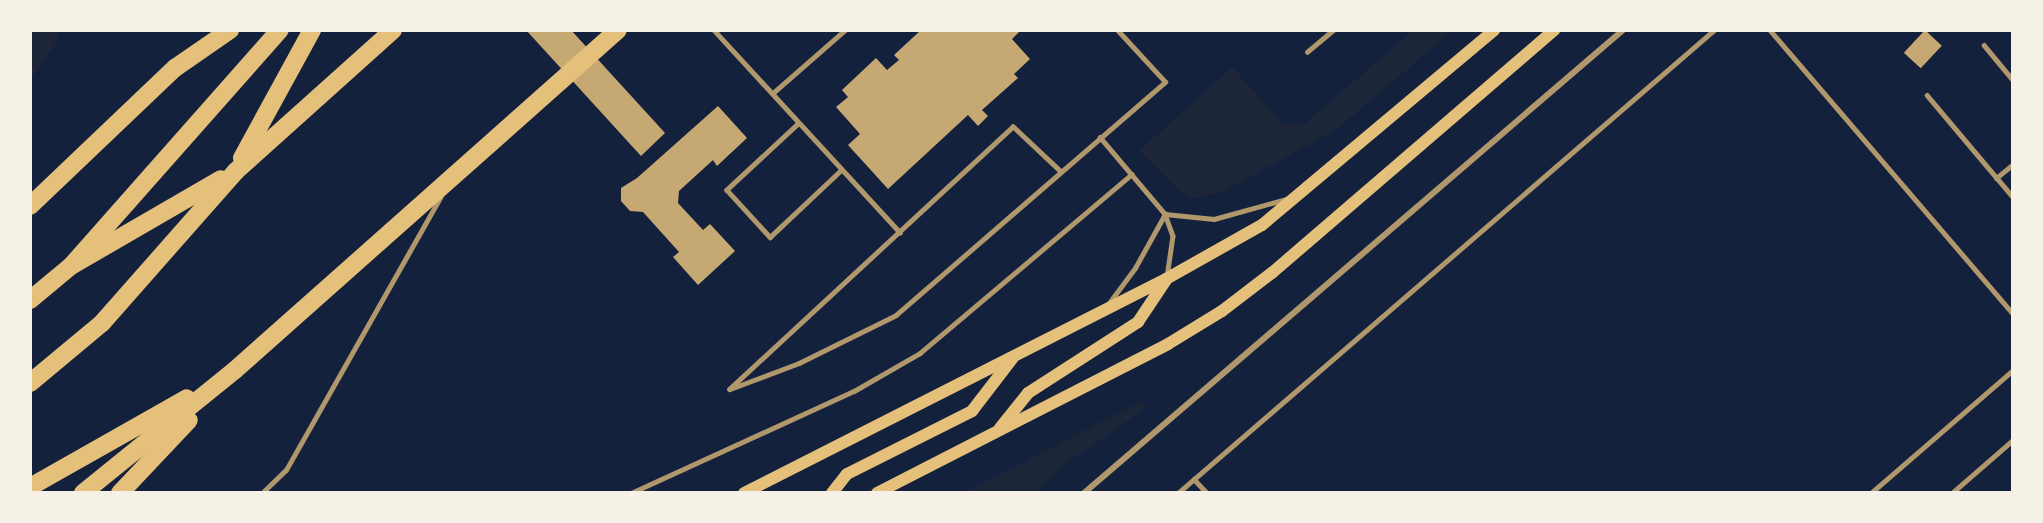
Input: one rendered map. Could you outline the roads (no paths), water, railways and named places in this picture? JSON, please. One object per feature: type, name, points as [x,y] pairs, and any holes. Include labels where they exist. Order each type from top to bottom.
[{"type":"highway","points":[[30,206],[175,68],[230,30]]},
{"type":"highway","points":[[30,300],[71,266],[280,30]]},
{"type":"highway","points":[[71,266],[236,171],[312,30]]},
{"type":"highway","points":[[30,383],[102,323],[236,171],[393,30]]},
{"type":"highway","points":[[83,493],[235,370],[618,30]]},
{"type":"highway","points":[[30,488],[235,370]]},
{"type":"highway","points":[[120,493],[235,370]]},
{"type":"main road","points":[[744,493],[1166,279],[1262,225],[1301,195],[1494,30]]},
{"type":"main road","points":[[877,493],[1168,344],[1222,311],[1273,272],[1554,30]]},
{"type":"main road","points":[[998,431],[1028,393],[1138,322],[1166,279]]},
{"type":"main road","points":[[832,493],[847,474],[972,411],[1015,356]]},
{"type":"street","points":[[1084,493],[1623,30]]},
{"type":"lane","points":[[714,30],[773,93],[840,171],[900,232]]},
{"type":"lane","points":[[773,93],[845,30]]},
{"type":"lane","points":[[1061,172],[1013,127],[730,389],[799,363],[896,315],[1165,82],[1117,30]]},
{"type":"lane","points":[[1307,52],[1333,30]]},
{"type":"lane","points":[[1178,493],[1714,30]]},
{"type":"lane","points":[[1770,30],[2013,314]]},
{"type":"lane","points":[[1984,45],[2013,80]]},
{"type":"lane","points":[[1927,95],[2013,197]]},
{"type":"lane","points":[[798,124],[727,190],[770,237],[840,171]]},
{"type":"lane","points":[[1100,137],[1165,214],[1173,236],[1166,279]]},
{"type":"lane","points":[[1997,178],[2013,165]]},
{"type":"lane","points":[[631,493],[854,390],[920,353],[1132,174]]},
{"type":"lane","points":[[262,493],[286,470],[451,178]]},
{"type":"lane","points":[[1165,214],[1214,219],[1301,195]]},
{"type":"lane","points":[[1103,311],[1135,268],[1165,214]]},
{"type":"lane","points":[[1871,493],[2013,370]]},
{"type":"lane","points":[[1952,493],[2013,440]]},
{"type":"lane","points":[[1194,479],[1207,493]]}]
